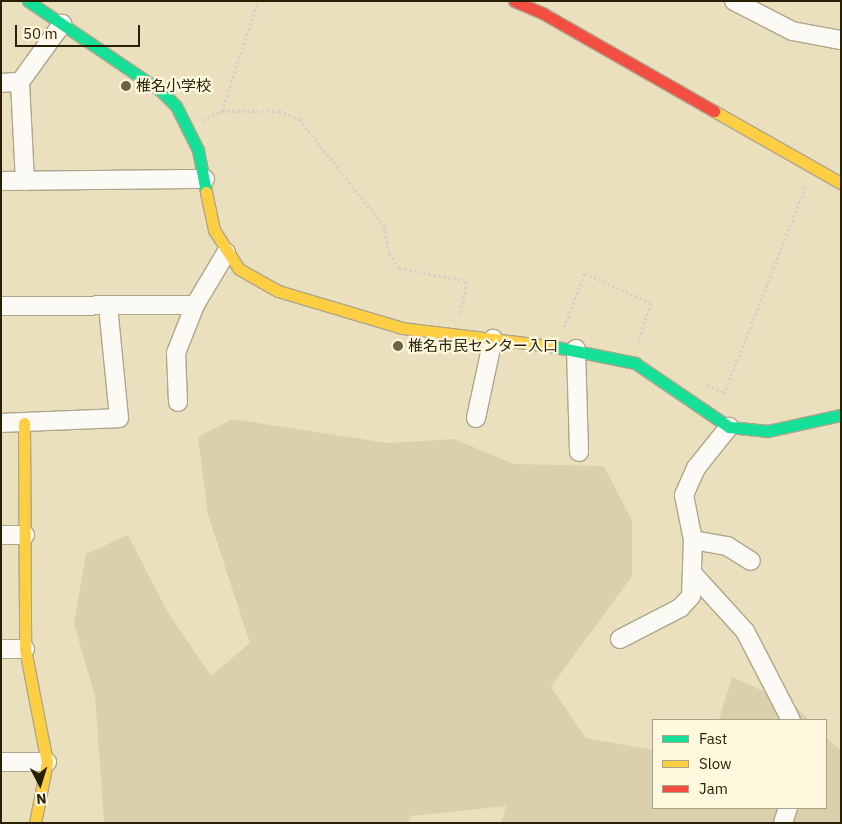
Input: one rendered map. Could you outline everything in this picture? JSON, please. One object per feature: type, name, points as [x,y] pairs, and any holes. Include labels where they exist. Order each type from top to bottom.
[{"type":"street","points":[[28,1],[55,13],[160,91],[190,127],[204,179],[214,230],[226,252],[240,268],[278,291],[402,328],[576,349],[647,368],[729,427],[768,431],[841,415]]},
{"type":"street","points":[[514,1],[544,14],[841,183]]},
{"type":"street","points":[[734,1],[792,31],[841,40]]},
{"type":"street","points":[[25,181],[20,82],[55,13]]},
{"type":"street","points":[[1,83],[20,82]]},
{"type":"street","points":[[1,181],[204,179]]},
{"type":"street","points":[[178,402],[176,353],[195,305],[226,252]]},
{"type":"street","points":[[1,306],[195,305]]},
{"type":"street","points":[[1,423],[119,418],[108,306]]},
{"type":"street","points":[[476,418],[493,339]]},
{"type":"street","points":[[576,349],[579,452]]},
{"type":"street","points":[[24,423],[26,649],[47,762],[35,823]]},
{"type":"street","points":[[620,639],[680,608],[691,596],[694,575],[693,540],[684,496],[696,468],[729,427]]},
{"type":"street","points":[[1,535],[25,535]]},
{"type":"street","points":[[693,540],[727,546],[751,561]]},
{"type":"street","points":[[694,575],[745,630],[790,719]]},
{"type":"street","points":[[1,649],[26,649]]},
{"type":"street","points":[[1,762],[47,762]]},
{"type":"street","points":[[783,823],[788,809]]},
{"type":"path","points":[[222,110],[258,1]]},
{"type":"path","points":[[190,127],[222,110],[279,110],[299,119],[384,226],[389,253],[399,268],[467,282],[460,315],[470,317]]},
{"type":"path","points":[[723,400],[724,392],[813,168]]},
{"type":"path","points":[[554,328],[563,330],[585,273],[651,304],[637,341],[645,346]]},
{"type":"path","points":[[701,382],[724,392]]},
{"type":"shaded area","points":[[232,419],[388,443],[454,439],[514,464],[604,466],[632,521],[632,576],[551,687],[586,738],[652,750],[652,809],[827,809],[827,738],[841,751],[841,823],[501,823],[506,806],[412,816],[407,823],[104,823],[95,696],[74,624],[86,554],[128,535],[167,611],[211,676],[250,643],[208,515],[198,437]]},
{"type":"shaded area","points":[[732,677],[794,705],[808,719],[719,719]]},
{"type":"traffic: fast","points":[[28,1],[161,91],[176,106],[198,150],[206,192]]},
{"type":"traffic: fast","points":[[551,346],[635,363],[729,427],[768,431],[841,415]]},
{"type":"traffic: slow","points":[[714,111],[841,183]]},
{"type":"traffic: slow","points":[[206,192],[214,230],[239,269],[278,291],[402,328],[551,346]]},
{"type":"traffic: slow","points":[[24,423],[25,649],[47,762],[35,823]]},
{"type":"traffic: jam","points":[[514,1],[544,14],[714,111]]},
{"type":"place","name":"椎名小学校","points":[[126,86]]},
{"type":"place","name":"椎名市民センター入口","points":[[398,346]]}]
